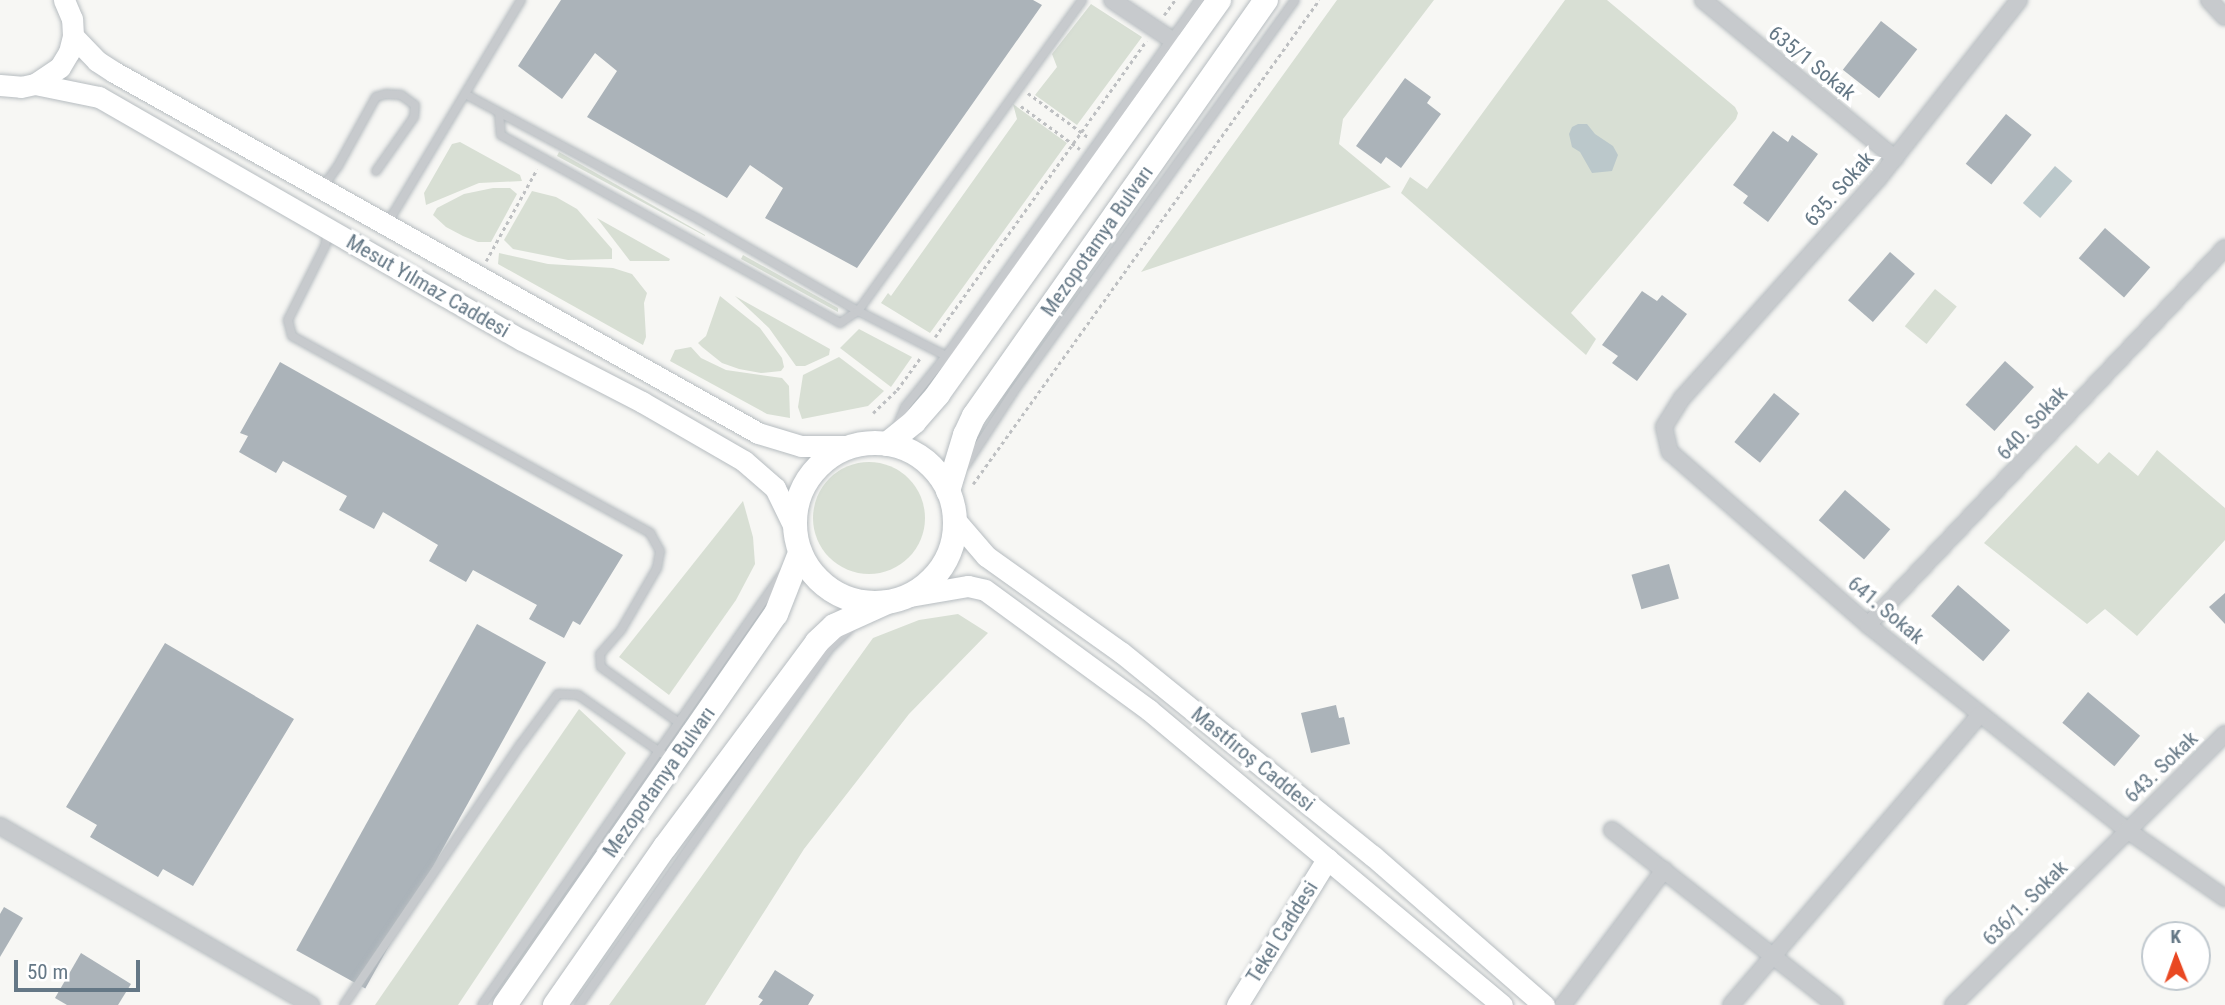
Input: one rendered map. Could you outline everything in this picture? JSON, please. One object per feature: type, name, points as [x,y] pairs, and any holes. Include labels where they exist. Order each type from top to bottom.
[{"type":"main road","name":"Mezopotamya Bulvarı","points":[[889,442],[914,422],[953,360],[1177,43],[1219,0]]},
{"type":"main road","name":"Mezopotamya Bulvarı","points":[[957,488],[964,435],[974,416],[1266,0]]},
{"type":"main road","points":[[2,88],[35,84],[60,67],[69,52],[72,14]]},
{"type":"main road","name":"Mesut Yılmaz Caddesi","points":[[72,14],[97,61],[114,72],[758,433],[801,446],[852,446]]},
{"type":"main road","name":"Mesut Yılmaz Caddesi","points":[[35,84],[99,97],[522,340],[642,402],[744,461],[775,488],[794,527]]},
{"type":"main road","points":[[889,442],[902,447],[924,459],[941,477],[957,488],[953,544],[944,565],[929,583],[910,596],[885,603],[858,602],[833,593],[813,575],[800,553],[794,527],[797,500],[809,476],[828,458],[852,446],[889,442]]},
{"type":"main road","name":"Mastfıroş Caddesi","points":[[956,522],[986,556],[1122,653],[1373,856],[1544,1005]]},
{"type":"main road","name":"Mezopotamya Bulvarı","points":[[505,1005],[666,756],[776,614],[800,553]]},
{"type":"main road","name":"Mastfıroş Caddesi","points":[[910,596],[968,586],[985,590],[1149,710],[1502,1005]]},
{"type":"main road","name":"Mezopotamya Bulvarı","points":[[555,1005],[665,847],[817,642],[834,626],[885,603]]},
{"type":"main road","name":"Tekel Caddesi","points":[[1237,1005],[1326,859]]},
{"type":"street","points":[[1112,0],[1177,43]]},
{"type":"street","name":"635/1 Sokak","points":[[1703,0],[1895,158]]},
{"type":"street","name":"635. Sokak","points":[[1682,398],[1895,158],[2019,0]]},
{"type":"street","points":[[2209,0],[2225,17]]},
{"type":"street","name":"640. Sokak","points":[[1868,625],[2225,248]]},
{"type":"street","name":"641. Sokak","points":[[1682,398],[1664,426],[1670,452],[1868,625],[2127,830],[2225,898]]},
{"type":"street","points":[[1731,1005],[1980,713]]},
{"type":"street","name":"643. Sokak","points":[[2127,830],[2225,734]]},
{"type":"street","points":[[0,826],[311,1005]]},
{"type":"street","points":[[1612,830],[1835,1005]]},
{"type":"street","name":"636/1. Sokak","points":[[1953,1005],[2127,830]]},
{"type":"street","points":[[1563,1005],[1664,870]]},
{"type":"lane","points":[[387,224],[521,0]]},
{"type":"lane","points":[[499,113],[502,135],[839,323],[859,311],[1082,0]]},
{"type":"lane","points":[[1177,43],[1199,0]]},
{"type":"lane","points":[[957,488],[1014,391],[1295,0]]},
{"type":"lane","points":[[321,188],[338,166],[376,97],[386,94],[401,95],[415,105],[414,117],[376,171]]},
{"type":"lane","points":[[465,94],[953,360]]},
{"type":"lane","points":[[329,228],[325,246],[289,320],[292,335],[650,533],[660,551],[657,568],[621,631],[600,654],[601,667],[678,722]]},
{"type":"lane","points":[[482,1005],[666,756],[678,722],[774,584],[800,553]]},
{"type":"lane","points":[[579,1005],[830,649],[843,634],[885,603]]},
{"type":"lane","points":[[344,1005],[521,744],[558,694],[578,695],[666,756]]},
{"type":"path","points":[[873,413],[897,390],[1175,0]]},
{"type":"path","points":[[957,488],[1319,0]]},
{"type":"path","points":[[1020,87],[1088,137]]},
{"type":"path","points":[[1011,99],[1080,149]]},
{"type":"path","points":[[485,262],[543,159]]},
{"type":"shaded area","points":[[1337,0],[1434,0],[1343,119],[1339,144],[1391,187],[1141,272]]},
{"type":"shaded area","points":[[1565,0],[1607,0],[1735,107],[1738,113],[1736,119],[1571,313],[1596,339],[1586,355],[1401,193],[1410,177],[1427,189]]},
{"type":"shaded area","points":[[1091,4],[1142,37],[1077,125],[1035,95],[1057,67],[1052,54]]},
{"type":"shaded area","points":[[1013,104],[1067,143],[930,333],[881,303],[888,293],[891,296],[1017,119]]},
{"type":"shaded area","points":[[1587,124],[1595,134],[1613,146],[1618,155],[1612,171],[1592,173],[1580,152],[1572,147],[1569,134],[1572,127]]},
{"type":"shaded area","points":[[460,142],[520,175],[522,181],[479,183],[426,205],[424,193],[452,144]]},
{"type":"shaded area","points":[[559,152],[705,235],[705,236],[557,156]]},
{"type":"shaded area","points":[[2055,166],[2072,181],[2040,218],[2023,203]]},
{"type":"shaded area","points":[[493,188],[510,188],[517,194],[491,242],[478,242],[463,236],[446,227],[433,215],[437,208],[464,194]]},
{"type":"shaded area","points":[[532,191],[556,197],[577,209],[612,249],[612,259],[568,260],[513,249],[504,240]]},
{"type":"shaded area","points":[[597,218],[670,259],[669,261],[630,261]]},
{"type":"shaded area","points":[[499,253],[548,264],[613,268],[632,274],[647,293],[644,303],[646,337],[643,345],[498,264]]},
{"type":"shaded area","points":[[743,255],[838,308],[838,312],[741,259]]},
{"type":"shaded area","points":[[1935,289],[1957,307],[1927,344],[1905,326]]},
{"type":"shaded area","points":[[720,296],[760,328],[782,358],[784,367],[781,371],[761,373],[739,369],[722,363],[698,343],[706,336]]},
{"type":"shaded area","points":[[735,296],[830,349],[829,355],[805,366],[796,366],[769,328]]},
{"type":"shaded area","points":[[859,329],[912,357],[891,387],[840,348]]},
{"type":"shaded area","points":[[691,347],[701,358],[726,370],[782,378],[789,386],[790,418],[767,414],[670,361],[675,350]]},
{"type":"shaded area","points":[[839,357],[884,391],[868,406],[802,419],[798,407],[803,375]]},
{"type":"shaded area","points":[[2076,445],[2098,464],[2109,452],[2138,476],[2157,450],[2225,508],[2225,540],[2137,636],[2105,609],[2087,624],[1984,543]]},
{"type":"shaded area","points":[[869,462],[891,466],[909,478],[921,496],[925,518],[921,540],[909,558],[891,570],[869,574],[847,570],[829,558],[817,540],[813,518],[817,496],[829,478],[847,466]]},
{"type":"shaded area","points":[[743,501],[753,537],[755,564],[736,600],[669,695],[619,657]]},
{"type":"shaded area","points":[[958,614],[988,633],[909,714],[804,849],[705,1005],[609,1005],[873,638],[919,620]]},
{"type":"shaded area","points":[[579,709],[626,753],[458,1005],[375,1005]]},
{"type":"building","points":[[561,0],[1033,0],[1042,5],[857,268],[765,218],[783,188],[750,165],[727,198],[587,117],[617,71],[595,53],[562,99],[518,66]]},
{"type":"building","points":[[1881,21],[1917,49],[1879,98],[1843,70]]},
{"type":"building","points":[[1405,78],[1431,97],[1427,103],[1441,114],[1401,168],[1386,157],[1381,164],[1356,146]]},
{"type":"building","points":[[2006,114],[2032,135],[1991,185],[1966,164]]},
{"type":"building","points":[[1773,131],[1788,142],[1792,135],[1818,154],[1768,222],[1743,203],[1748,196],[1733,185]]},
{"type":"building","points":[[2105,228],[2150,267],[2124,298],[2079,258]]},
{"type":"building","points":[[1890,252],[1915,274],[1873,322],[1848,300]]},
{"type":"building","points":[[1642,291],[1657,301],[1662,295],[1687,314],[1637,381],[1612,363],[1618,356],[1602,345]]},
{"type":"building","points":[[2005,361],[2034,387],[1995,431],[1966,405]]},
{"type":"building","points":[[280,362],[623,555],[580,625],[573,621],[564,638],[529,619],[537,605],[473,570],[466,582],[429,561],[438,545],[383,512],[374,529],[339,510],[347,496],[283,461],[276,473],[239,452],[248,436],[240,433]]},
{"type":"building","points":[[1774,393],[1800,414],[1760,463],[1734,442]]},
{"type":"building","points":[[1845,490],[1890,529],[1864,560],[1819,520]]},
{"type":"building","points":[[1669,564],[1679,599],[1641,609],[1632,575]]},
{"type":"building","points":[[1958,585],[2010,630],[1983,661],[1931,616]]},
{"type":"building","points":[[2225,593],[2225,624],[2209,607]]},
{"type":"building","points":[[477,624],[546,662],[365,989],[296,950]]},
{"type":"building","points":[[165,643],[294,719],[193,886],[163,869],[158,877],[90,837],[97,825],[66,807]]},
{"type":"building","points":[[2088,692],[2140,736],[2114,766],[2062,723]]},
{"type":"building","points":[[1336,705],[1339,718],[1344,717],[1350,744],[1311,753],[1301,713]]},
{"type":"building","points":[[4,907],[23,918],[0,957],[0,914]]},
{"type":"building","points":[[81,953],[131,984],[118,1005],[67,1005],[55,998]]},
{"type":"building","points":[[775,970],[814,995],[808,1005],[759,1005],[763,1000],[758,997]]}]
